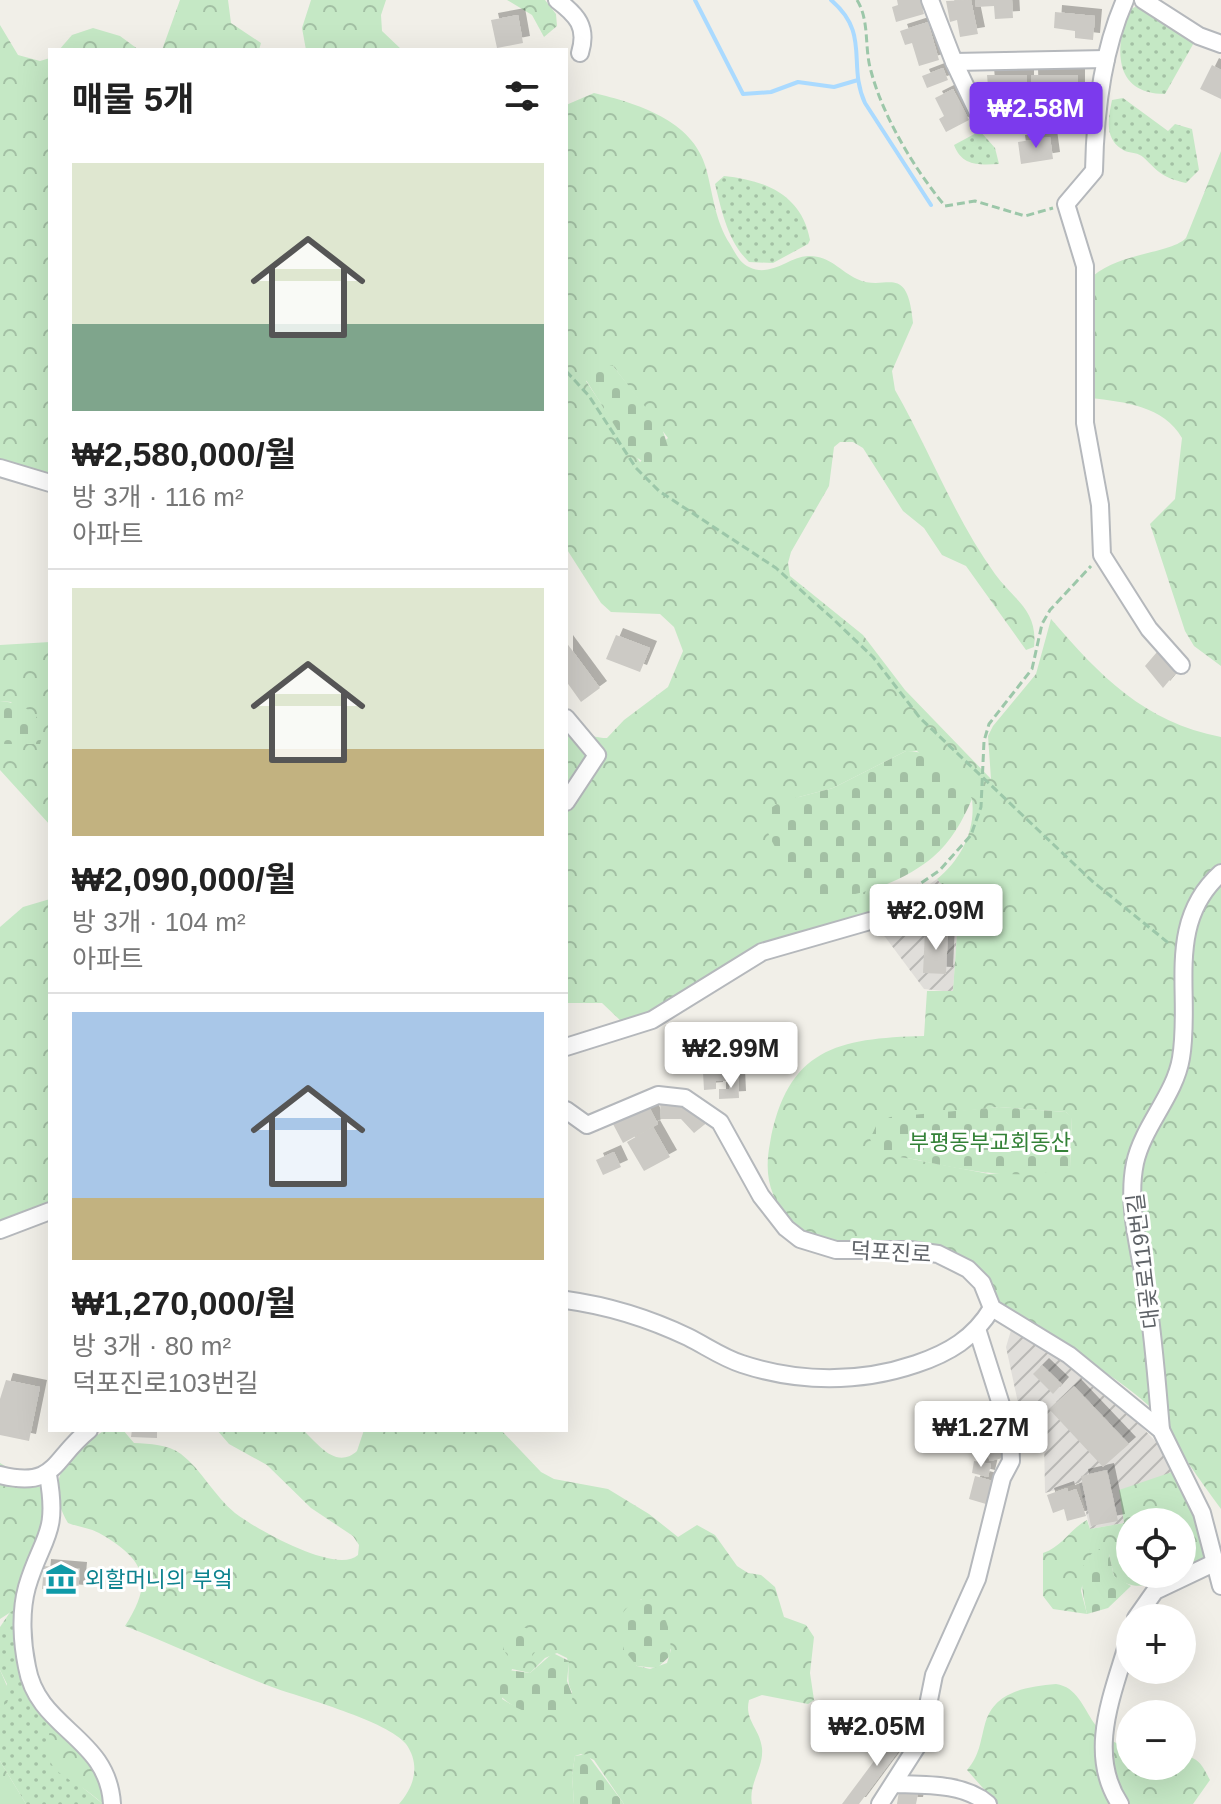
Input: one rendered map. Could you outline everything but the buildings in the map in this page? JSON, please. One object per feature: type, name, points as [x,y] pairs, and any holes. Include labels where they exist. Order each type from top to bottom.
[{"type":"street","points":[[557,0],[581,22],[583,42],[580,53]]},
{"type":"street","points":[[930,0],[979,115]]},
{"type":"street","points":[[1125,0],[1110,33],[1095,141],[1094,171],[1066,204],[1085,266],[1085,423],[1100,505],[1102,555],[1149,629],[1181,665]]},
{"type":"street","points":[[1143,0],[1199,36],[1221,44]]},
{"type":"street","points":[[954,62],[1106,59]]},
{"type":"street","points":[[0,468],[48,482]]},
{"type":"street","points":[[568,720],[597,755],[568,799]]},
{"type":"street","name":"대곶로119번길","points":[[1161,1430],[1149,1309],[1135,1224],[1133,1176],[1138,1151],[1174,1080],[1182,1055],[1183,955],[1197,905],[1221,873]]},
{"type":"street","points":[[568,1046],[635,1029],[762,952],[870,921]]},
{"type":"street","name":"덕포진로","points":[[568,1128],[587,1125],[658,1095],[685,1098],[720,1122],[761,1196],[786,1228],[800,1239],[836,1250],[910,1250],[955,1259],[982,1283],[992,1308],[1080,1363],[1161,1430],[1202,1513],[1221,1586]]},
{"type":"street","points":[[568,1111],[587,1125]]},
{"type":"street","points":[[0,1230],[48,1212]]},
{"type":"street","points":[[568,1300],[611,1306],[646,1318],[739,1363],[779,1374],[818,1379],[898,1370],[940,1356],[978,1332],[992,1308]]},
{"type":"street","points":[[880,1804],[921,1740],[934,1675],[977,1579],[998,1490],[1011,1461],[1010,1433],[978,1332]]},
{"type":"street","points":[[0,1475],[20,1480],[48,1475],[87,1432]]},
{"type":"street","points":[[48,1475],[51,1527],[25,1598],[27,1667],[32,1689],[46,1710],[102,1765],[112,1804]]},
{"type":"street","points":[[1146,1604],[1155,1591],[1216,1562]]},
{"type":"street","points":[[1116,1684],[1102,1736],[1102,1758],[1112,1792],[1120,1804]]},
{"type":"street","points":[[894,1784],[958,1789],[979,1796],[988,1804]]},
{"type":"path","points":[[857,0],[864,11],[867,58],[875,86],[901,138],[945,206],[975,201],[1025,216],[1066,204]]},
{"type":"path","points":[[568,373],[589,396],[636,468],[659,491],[776,568],[873,657],[920,718],[1092,881],[1183,955]]},
{"type":"path","points":[[870,921],[940,870],[962,847],[978,819],[985,778],[984,741],[989,724],[1032,669],[1042,624],[1050,610],[1102,555]]},
{"type":"shaded area","points":[[937,879],[959,904],[953,992],[924,989],[880,930],[893,910]]},
{"type":"shaded area","points":[[1012,1327],[1115,1399],[1157,1443],[1175,1471],[1139,1508],[1116,1508],[1116,1524],[1090,1529],[1079,1483],[1045,1493],[1044,1437],[1020,1412],[1006,1347]]},
{"type":"green space","points":[[180,0],[228,0],[231,23],[261,43],[260,48],[163,48]]},
{"type":"green space","points":[[311,0],[386,0],[381,15],[382,31],[400,48],[306,48],[302,28]]},
{"type":"green space","points":[[507,0],[545,0],[556,14],[557,26],[544,37],[532,15]]},
{"type":"green space","points":[[1137,6],[1196,39],[1165,94],[1148,92],[1135,86],[1122,66],[1120,52],[1124,24],[1129,10]]},
{"type":"green space","points":[[0,25],[18,55],[40,61],[48,59],[48,477],[0,462]]},
{"type":"green space","points":[[93,28],[120,36],[136,48],[61,48],[72,35]]},
{"type":"green space","points":[[594,93],[644,108],[661,116],[689,137],[706,168],[725,235],[738,257],[749,267],[772,269],[801,257],[815,256],[857,279],[894,283],[906,292],[913,323],[892,371],[895,390],[980,552],[1029,615],[1034,647],[1026,650],[966,566],[942,555],[924,528],[903,511],[863,448],[853,442],[840,442],[834,447],[829,486],[791,552],[788,563],[790,576],[863,635],[905,690],[991,779],[988,736],[1036,674],[1051,619],[1106,677],[1146,708],[1194,730],[1221,737],[1221,1509],[1154,1411],[1114,1378],[1007,1309],[969,1260],[940,1249],[827,1239],[808,1232],[791,1220],[773,1194],[768,1175],[770,1143],[778,1111],[789,1087],[803,1068],[821,1055],[842,1046],[866,1040],[924,1036],[927,991],[953,991],[959,905],[937,879],[953,863],[965,844],[972,822],[972,799],[917,751],[906,751],[833,788],[799,797],[767,827],[802,881],[868,889],[881,886],[892,890],[873,910],[855,920],[758,948],[657,1012],[622,1022],[602,1003],[568,1003],[568,718],[579,729],[607,738],[624,720],[668,687],[683,651],[674,627],[660,614],[611,612],[601,603],[568,551],[568,104]],"holes":[[[613,366],[668,438],[640,462],[586,381]],[[999,1107],[1066,1112],[1072,1118],[1070,1167],[989,1174],[902,1157],[963,1111]]]},
{"type":"green space","points":[[1123,98],[1168,131],[1175,124],[1192,129],[1199,170],[1186,183],[1157,171],[1141,156],[1125,151],[1114,141],[1109,129],[1112,100]]},
{"type":"green space","points":[[980,131],[995,148],[999,164],[972,163],[957,152],[954,145]]},
{"type":"green space","points":[[1221,151],[1221,666],[1194,646],[1185,631],[1150,524],[1175,499],[1182,438],[1174,427],[1154,412],[1130,404],[1091,398],[1093,276],[1117,262],[1169,247],[1186,238]]},
{"type":"green space","points":[[724,176],[754,181],[790,201],[806,224],[808,244],[773,263],[749,262],[736,245],[723,216],[715,184]]},
{"type":"green space","points":[[599,362],[613,366],[662,428],[668,447],[660,462],[648,465],[633,455],[586,380],[586,374]]},
{"type":"green space","points":[[48,642],[48,823],[0,770],[0,744],[40,744],[11,702],[0,701],[0,645]]},
{"type":"green space","points":[[0,701],[33,713],[41,726],[40,744],[0,744]]},
{"type":"green space","points":[[906,751],[936,760],[953,773],[967,790],[972,799],[956,830],[933,857],[908,874],[861,893],[815,896],[774,845],[765,822],[766,811],[780,802],[833,788]]},
{"type":"green space","points":[[48,900],[48,1204],[0,1225],[0,927],[23,907]]},
{"type":"green space","name":"부평동부교회동산","points":[[999,1107],[1066,1112],[1072,1117],[1070,1167],[1032,1174],[975,1171],[890,1155],[878,1150],[870,1139],[877,1124],[890,1117]]},
{"type":"green space","points":[[102,1432],[125,1432],[134,1443],[170,1448],[188,1460],[228,1506],[245,1520],[296,1548],[332,1559],[347,1560],[358,1555],[359,1545],[353,1536],[311,1508],[267,1465],[229,1444],[219,1432],[305,1432],[328,1453],[342,1458],[357,1451],[363,1432],[503,1432],[541,1472],[554,1479],[608,1489],[649,1514],[678,1537],[697,1525],[715,1535],[737,1566],[748,1573],[761,1575],[775,1587],[784,1617],[806,1625],[814,1637],[810,1673],[814,1700],[808,1704],[762,1695],[749,1700],[750,1719],[762,1748],[752,1790],[752,1804],[624,1804],[594,1760],[581,1754],[575,1756],[572,1775],[574,1804],[399,1804],[412,1783],[414,1768],[411,1752],[396,1735],[364,1719],[272,1687],[125,1626],[140,1596],[142,1584],[136,1562],[99,1533],[68,1523],[61,1507],[59,1481],[70,1458]],"holes":[[[641,1599],[671,1650],[667,1663],[650,1669],[637,1666],[627,1646],[625,1632]],[[557,1653],[567,1658],[572,1692],[569,1703],[562,1709],[543,1713],[520,1708],[502,1699],[512,1669],[530,1673],[545,1658]]]},
{"type":"green space","points":[[0,1463],[43,1489],[47,1513],[19,1599],[14,1610],[0,1619]]},
{"type":"green space","points":[[1175,1471],[1192,1508],[1122,1508],[1119,1490]]},
{"type":"green space","points":[[1087,1520],[1090,1529],[1116,1524],[1116,1577],[1109,1554],[1088,1557],[1081,1591],[1087,1614],[1053,1609],[1043,1596],[1043,1553],[1056,1547]]},
{"type":"green space","points":[[1196,1523],[1205,1557],[1196,1562]]},
{"type":"green space","points":[[1100,1549],[1109,1554],[1116,1588],[1129,1588],[1108,1608],[1087,1614],[1082,1577],[1086,1560]]},
{"type":"green space","points":[[19,1599],[18,1627],[77,1783],[103,1804],[26,1804],[0,1761],[0,1707],[7,1684],[0,1670],[0,1627]]},
{"type":"green space","points":[[634,1599],[653,1604],[668,1627],[670,1656],[657,1668],[637,1666],[624,1650],[621,1615]]},
{"type":"green space","points":[[520,1627],[532,1632],[537,1644],[532,1656],[520,1661],[508,1656],[503,1644],[508,1632]]},
{"type":"green space","points":[[553,1653],[569,1661],[567,1681],[573,1697],[566,1707],[557,1713],[536,1714],[514,1706],[497,1692],[494,1677],[501,1669],[530,1673]]},
{"type":"green space","points":[[0,1670],[10,1693],[7,1703],[0,1707]]},
{"type":"green space","points":[[1056,1684],[1074,1693],[1094,1723],[1116,1743],[1116,1780],[1196,1780],[1196,1761],[1210,1780],[1193,1804],[997,1804],[967,1770],[977,1754],[989,1713],[996,1704],[1013,1693]]},
{"type":"green space","points":[[52,1722],[87,1750],[109,1804],[103,1804],[58,1772],[52,1764],[48,1740]]},
{"type":"green space","points":[[587,1754],[624,1804],[574,1804],[572,1775],[575,1756]]},
{"type":"green space","points":[[0,1761],[26,1804],[0,1804]]},
{"type":"waterway","points":[[695,0],[743,94],[771,92],[798,82],[834,87],[858,80]]},
{"type":"waterway","points":[[831,0],[851,25],[855,37],[860,89],[865,103],[931,205]]},
{"type":"place","name":"외할머니의 부엌","points":[[61,1579]]}]
